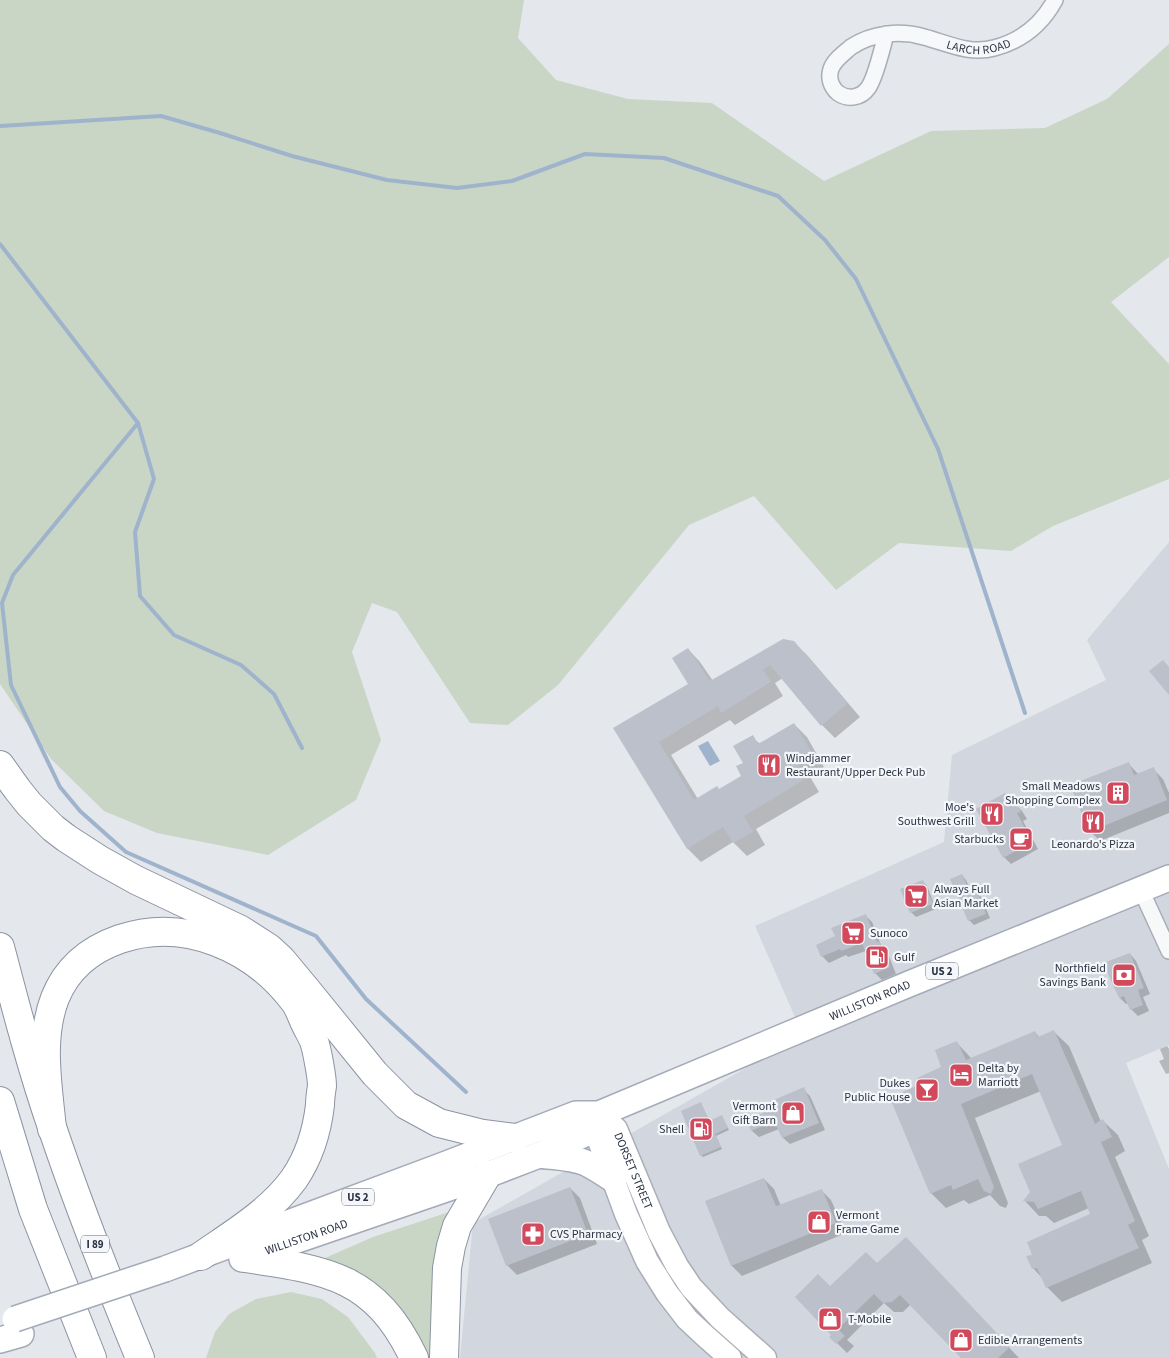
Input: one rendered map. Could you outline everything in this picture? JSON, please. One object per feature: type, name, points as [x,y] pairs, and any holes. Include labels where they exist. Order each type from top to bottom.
[{"type":"highway","points":[[0,765],[35,810],[53,828],[73,843],[136,880],[241,930],[269,948],[281,959],[375,1074],[406,1105],[439,1123],[482,1134],[515,1138]]},
{"type":"highway","points":[[52,1129],[46,1059],[48,1023],[55,998],[63,982],[74,968],[91,952],[126,937],[151,933],[178,933],[205,938],[231,947],[245,954],[268,972],[294,1002],[314,1043],[322,1084],[318,1120],[312,1142],[294,1179],[281,1194],[254,1218],[201,1256]]},
{"type":"highway","name":"I 89","points":[[0,947],[52,1129],[78,1202],[140,1358]]},
{"type":"highway","points":[[0,1101],[33,1209],[92,1358]]},
{"type":"highway","points":[[0,1154],[33,1209]]},
{"type":"highway","points":[[444,1358],[447,1268],[451,1246],[458,1226],[487,1175]]},
{"type":"highway","points":[[246,1258],[308,1268],[342,1279],[356,1287],[380,1306],[391,1318],[401,1332],[414,1358]]},
{"type":"main road","name":"WILLISTON ROAD","points":[[168,1277],[201,1256],[576,1114],[599,1114],[909,984],[1169,878]]},
{"type":"main road","name":"WILLISTON ROAD","points":[[9,1329],[168,1277],[246,1258],[487,1175],[539,1155],[585,1134],[599,1114]]},
{"type":"main road","name":"DORSET STREET","points":[[599,1114],[598,1138],[635,1235],[647,1261],[667,1293],[688,1319],[730,1358]]},
{"type":"main road","name":"DORSET STREET","points":[[599,1114],[616,1129],[659,1232],[677,1266],[691,1287],[720,1318],[765,1358]]},
{"type":"main road","points":[[539,1155],[573,1159],[597,1168],[614,1180]]},
{"type":"main road","points":[[688,1319],[704,1302]]},
{"type":"street","name":"LARCH ROAD","points":[[886,34],[916,35],[960,48],[988,50],[1004,45],[1036,26],[1055,0]]},
{"type":"street","points":[[1141,890],[1169,951]]},
{"type":"shaded area","points":[[1169,542],[1169,1045],[1126,1063],[1169,1169],[1169,1358],[460,1358],[473,1223],[753,1064],[806,1042],[755,926],[944,842],[952,755],[1106,680],[1087,640]]},
{"type":"green space","points":[[0,0],[524,0],[518,38],[556,80],[628,99],[712,103],[824,181],[931,131],[1045,128],[1107,99],[1169,44],[1169,257],[1111,302],[1169,364],[1169,479],[1053,526],[1011,551],[899,543],[836,590],[754,496],[689,525],[558,685],[508,725],[470,723],[397,612],[372,603],[352,652],[381,740],[356,800],[268,855],[157,833],[104,811],[51,759],[0,684]]},
{"type":"green space","points":[[452,1211],[435,1358],[421,1358],[318,1261],[373,1237]]},
{"type":"green space","points":[[291,1292],[322,1299],[348,1317],[377,1358],[206,1358],[215,1332],[229,1314],[256,1299]]},
{"type":"water","points":[[708,741],[720,761],[710,766],[698,746]]},
{"type":"building","points":[[783,639],[794,641],[848,703],[821,726],[770,665],[763,670],[771,682],[721,713],[718,706],[659,742],[694,800],[717,786],[719,789],[741,776],[736,766],[743,763],[733,746],[753,735],[758,744],[794,723],[812,753],[797,762],[807,778],[744,816],[753,832],[733,843],[723,827],[687,849],[613,728],[688,684],[672,658],[688,648],[710,681]]},
{"type":"building","points":[[1163,660],[1169,667],[1169,695],[1149,671]]},
{"type":"building","name":"Small Meadows Shopping Complex","points":[[1129,762],[1134,775],[1154,767],[1167,800],[1089,832],[1070,785]]},
{"type":"building","points":[[1005,793],[1011,804],[1014,802],[1021,812],[1017,813],[1032,842],[1003,858],[976,809]]},
{"type":"building","points":[[962,874],[971,894],[977,891],[986,914],[968,921],[950,879]]},
{"type":"building","name":"Always Full Asian Market","points":[[923,880],[933,904],[910,913],[900,889]]},
{"type":"building","points":[[866,914],[877,942],[879,941],[890,967],[874,974],[862,943],[821,957],[816,945],[835,936],[831,928]]},
{"type":"building","name":"Northfield Savings Bank","points":[[1130,953],[1144,988],[1138,990],[1143,1005],[1130,1010],[1124,996],[1119,998],[1103,963]]},
{"type":"building","name":"Delta by Marriott","points":[[1054,1030],[1095,1124],[1103,1119],[1112,1137],[1101,1142],[1135,1221],[1128,1225],[1139,1248],[1046,1288],[1037,1268],[1032,1269],[1026,1256],[1032,1255],[1027,1242],[1090,1214],[1081,1191],[1038,1209],[1034,1202],[1023,1201],[1030,1192],[1018,1164],[1062,1145],[1032,1074],[961,1104],[994,1187],[991,1194],[984,1191],[978,1179],[953,1190],[951,1185],[930,1194],[890,1098],[920,1084],[917,1078],[941,1067],[935,1050],[957,1041],[966,1060],[1035,1031],[1038,1037]]},
{"type":"building","name":"Vermont Gift Barn","points":[[804,1087],[819,1123],[782,1138],[774,1121],[751,1131],[746,1120],[770,1110],[767,1103]]},
{"type":"building","name":"Shell","points":[[701,1102],[709,1121],[722,1115],[728,1128],[715,1134],[721,1147],[700,1156],[681,1111]]},
{"type":"building","points":[[764,1178],[776,1206],[822,1189],[836,1223],[731,1266],[705,1201]]},
{"type":"building","name":"CVS Pharmacy","points":[[570,1187],[588,1234],[506,1266],[488,1219]]},
{"type":"building","points":[[906,1237],[1010,1347],[998,1358],[961,1358],[900,1295],[892,1302],[883,1303],[874,1294],[838,1329],[845,1336],[836,1344],[829,1337],[831,1335],[795,1297],[818,1274],[830,1286],[866,1252],[877,1263]]},
{"type":"waterway","points":[[0,126],[161,116],[292,156],[387,180],[457,188],[512,181],[585,154],[664,158],[778,196],[825,240],[856,279],[938,449],[1025,713]]},
{"type":"waterway","points":[[0,244],[138,423],[154,479],[135,532],[140,596],[174,635],[241,665],[274,694],[302,748]]},
{"type":"waterway","points":[[138,423],[13,575],[2,603],[11,685],[60,787],[80,811],[126,852],[316,936],[366,999],[466,1092]]},
{"type":"place","name":"Windjammer Restaurant/Upper Deck Pub","points":[[769,765]]},
{"type":"place","name":"Small Meadows Shopping Complex","points":[[1118,793]]},
{"type":"place","name":"Moe's Southwest Grill","points":[[992,814]]},
{"type":"place","name":"Leonardo's Pizza","points":[[1093,822]]},
{"type":"place","name":"Starbucks","points":[[1021,839]]},
{"type":"place","name":"Always Full Asian Market","points":[[916,896]]},
{"type":"place","name":"Sunoco","points":[[853,933]]},
{"type":"place","name":"Gulf","points":[[877,957]]},
{"type":"place","name":"Northfield Savings Bank","points":[[1124,975]]},
{"type":"place","name":"Delta by Marriott","points":[[961,1075]]},
{"type":"place","name":"Dukes Public House","points":[[927,1090]]},
{"type":"place","name":"Vermont Gift Barn","points":[[793,1113]]},
{"type":"place","name":"Shell","points":[[701,1129]]},
{"type":"place","name":"Vermont Frame Game","points":[[819,1222]]},
{"type":"place","name":"CVS Pharmacy","points":[[533,1234]]},
{"type":"place","name":"T-Mobile","points":[[830,1319]]},
{"type":"place","name":"Edible Arrangements","points":[[961,1340]]}]
